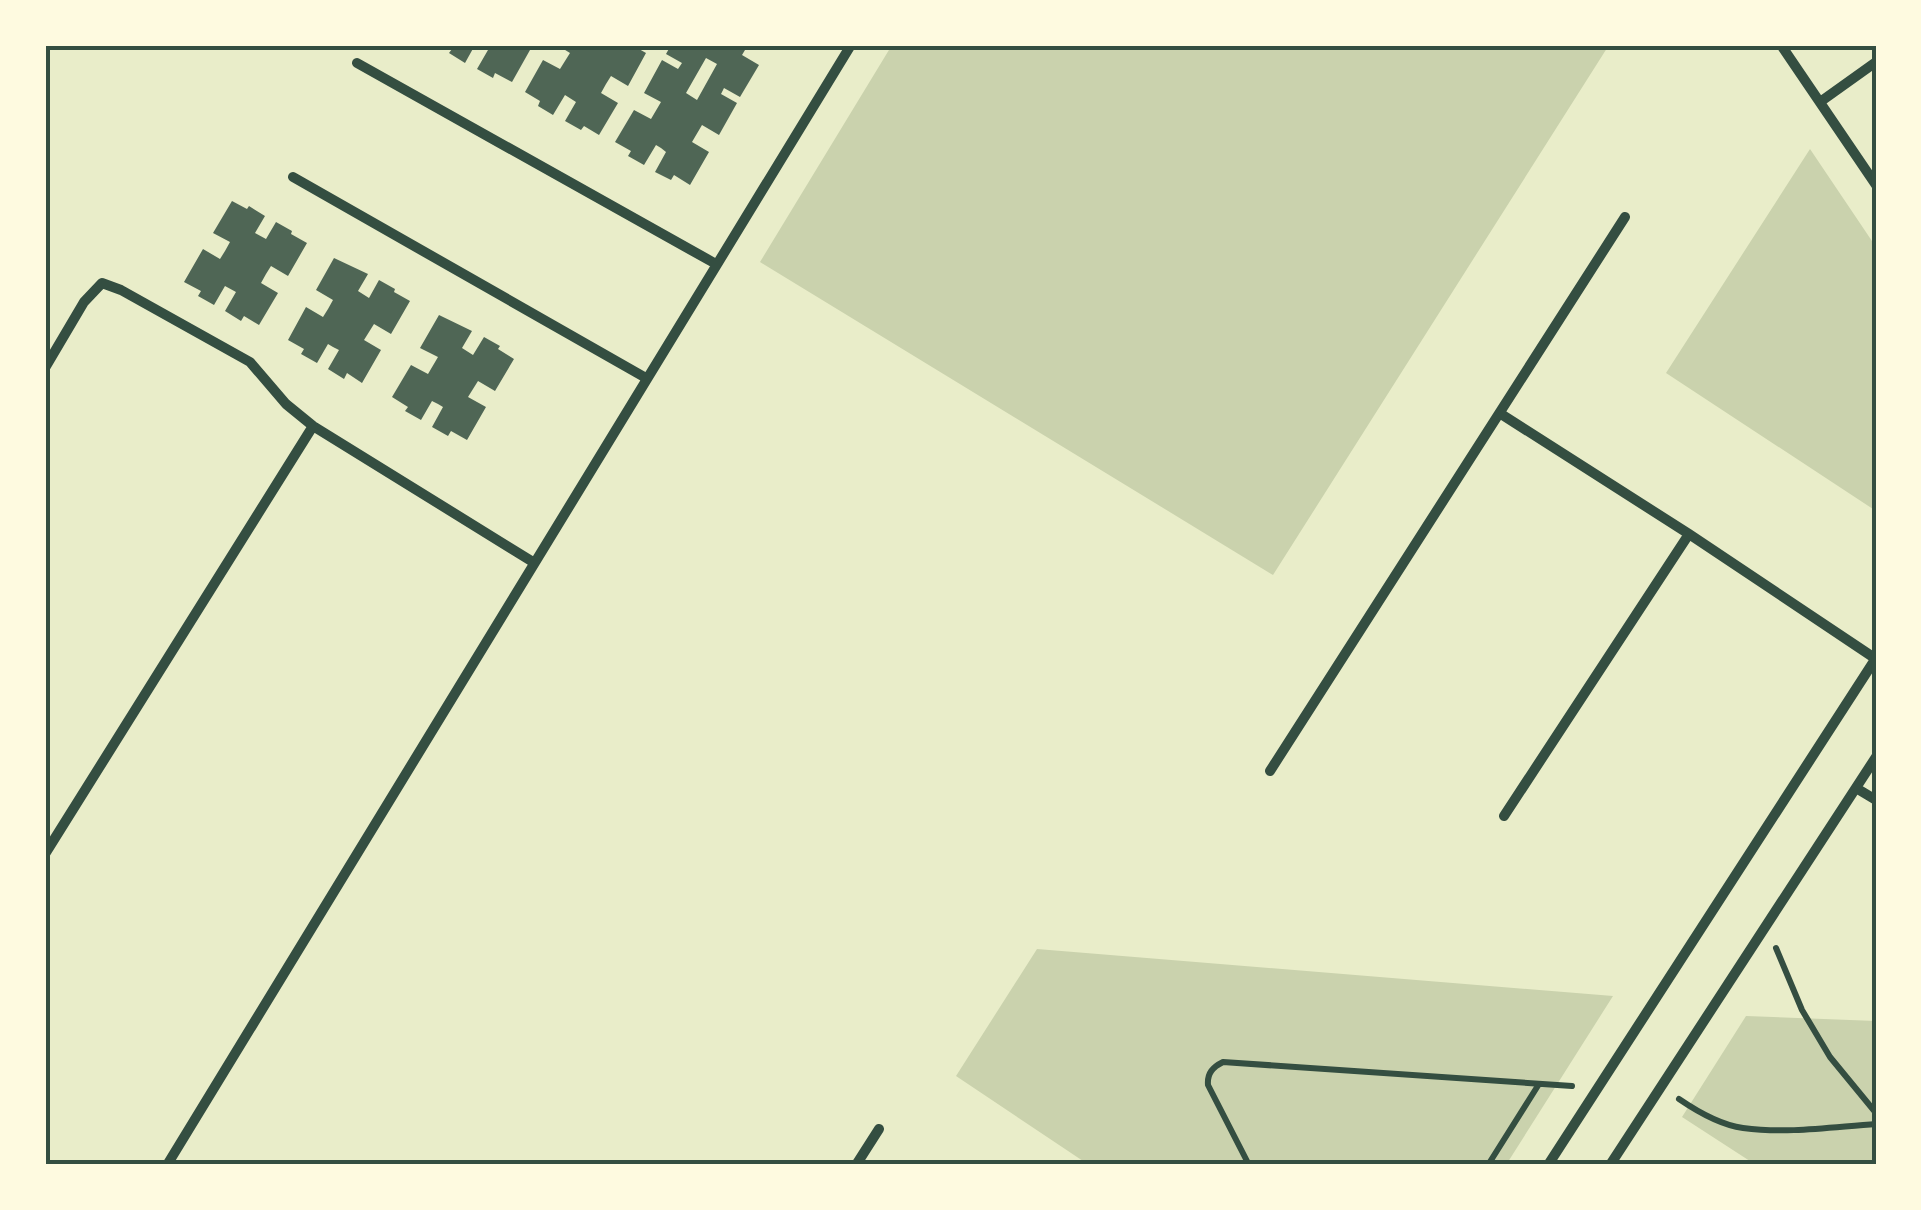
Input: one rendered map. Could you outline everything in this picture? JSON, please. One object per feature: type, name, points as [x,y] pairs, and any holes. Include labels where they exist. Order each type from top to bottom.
[{"type":"street","points":[[167,1165],[850,45]]},
{"type":"street","points":[[1782,45],[1876,185]]},
{"type":"street","points":[[1820,102],[1876,62]]},
{"type":"street","points":[[358,63],[716,264]]},
{"type":"street","points":[[292,177],[646,378]]},
{"type":"street","points":[[1270,772],[1625,218]]},
{"type":"street","points":[[45,368],[84,302],[102,284],[121,290],[250,362],[286,404],[313,426],[533,562]]},
{"type":"street","points":[[1501,414],[1876,659],[1548,1165]]},
{"type":"street","points":[[45,854],[313,426]]},
{"type":"street","points":[[1504,816],[1689,534]]},
{"type":"street","points":[[1610,1165],[1876,758]]},
{"type":"street","points":[[1856,788],[1876,800]]},
{"type":"street","points":[[856,1165],[879,1129]]},
{"type":"path","points":[[1766,926],[1802,1010],[1830,1057],[1876,1112]]},
{"type":"path","points":[[1249,1165],[1208,1085],[1214,1066],[1223,1062],[1540,1084],[1488,1165]]},
{"type":"path","points":[[1661,1087],[1699,1112],[1740,1128],[1790,1130],[1876,1124]]},
{"type":"green space","points":[[892,45],[1609,45],[1273,575],[760,262]]},
{"type":"green space","points":[[1810,149],[1876,247],[1876,511],[1666,373]]},
{"type":"green space","points":[[1037,949],[1613,996],[1506,1165],[1089,1165],[956,1076]]},
{"type":"green space","points":[[1746,1016],[1876,1021],[1876,1165],[1756,1165],[1682,1117]]},
{"type":"building","points":[[446,45],[475,45],[465,63],[449,53],[452,49]]},
{"type":"building","points":[[479,45],[521,45],[530,50],[512,82],[477,69],[488,50]]},
{"type":"building","points":[[557,45],[599,45],[606,49],[609,45],[632,45],[646,53],[628,86],[611,76],[606,84],[601,93],[618,103],[599,135],[565,121],[576,102],[565,95],[553,115],[525,92],[543,60],[560,69],[570,53]]},
{"type":"building","points":[[671,45],[748,45],[742,55],[759,65],[740,97],[724,88],[721,94],[737,103],[719,135],[702,125],[692,142],[709,152],[690,185],[674,175],[671,180],[655,172],[666,152],[656,145],[644,165],[615,142],[634,110],[651,119],[661,102],[644,93],[662,60],[678,69],[682,63],[666,54]],"holes":[[[706,58],[717,64],[697,100],[686,93]]]},
{"type":"building","points":[[232,201],[265,216],[255,233],[266,239],[276,222],[307,243],[288,276],[271,266],[266,274],[261,283],[278,293],[259,325],[244,316],[241,321],[225,311],[236,292],[225,286],[214,305],[198,296],[201,291],[184,282],[203,249],[220,259],[225,251],[230,242],[213,233]]},
{"type":"building","points":[[334,258],[368,274],[358,291],[369,298],[379,280],[410,301],[391,334],[374,324],[364,340],[381,350],[362,383],[347,373],[344,379],[328,369],[339,350],[328,344],[317,363],[288,340],[306,307],[323,317],[328,309],[333,300],[316,290]]},
{"type":"building","points":[[439,315],[472,331],[462,348],[473,355],[484,337],[514,359],[495,391],[478,381],[468,397],[486,407],[467,440],[432,427],[443,407],[438,404],[432,401],[421,420],[392,397],[411,365],[428,374],[438,357],[420,348]]}]
